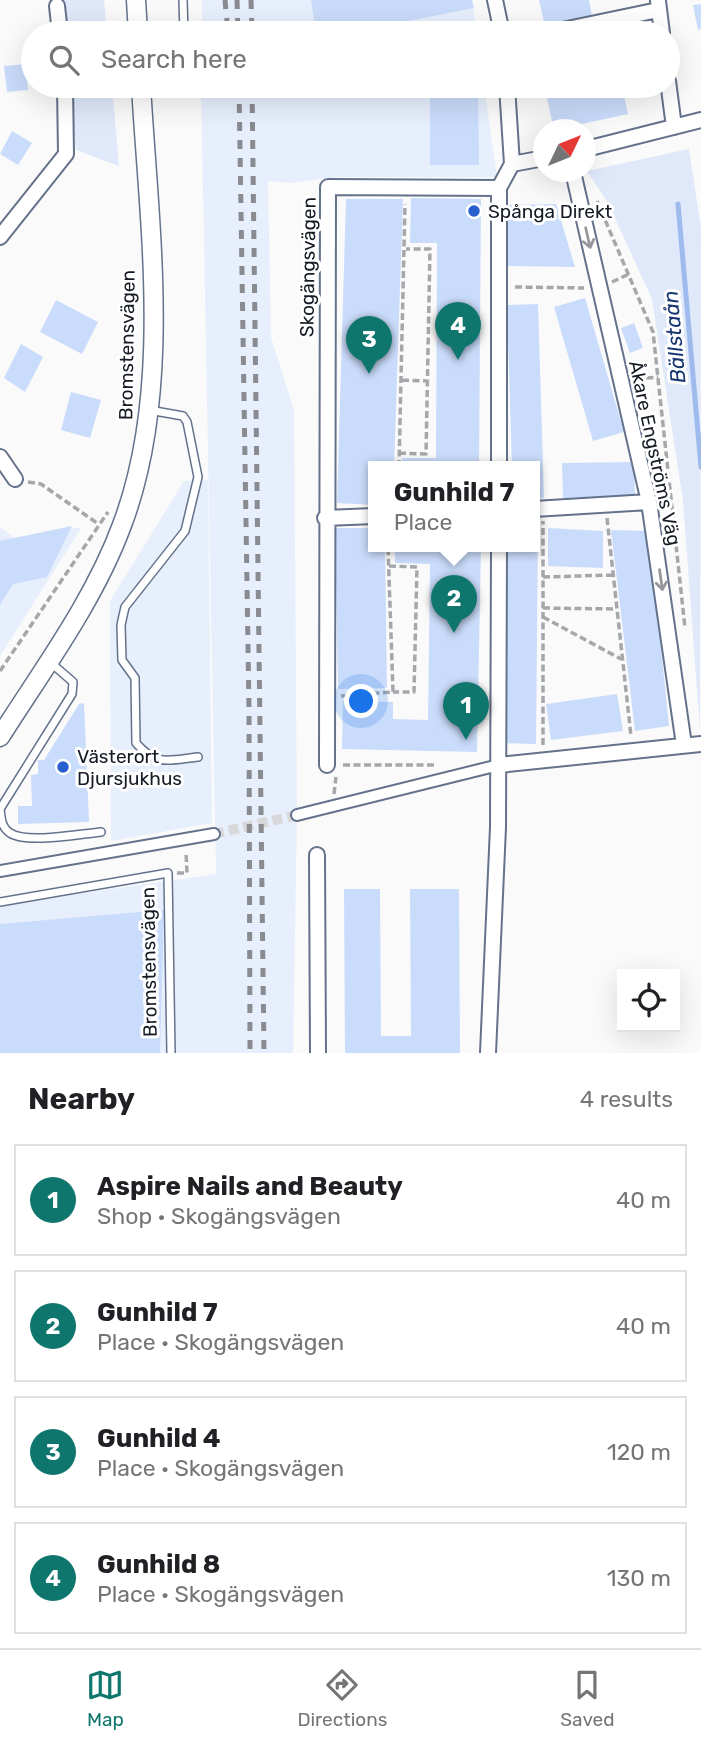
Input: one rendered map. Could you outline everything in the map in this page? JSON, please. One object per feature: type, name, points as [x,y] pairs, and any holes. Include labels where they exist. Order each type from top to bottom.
[{"type":"street","points":[[136,0],[137,21]]},
{"type":"street","points":[[495,0],[499,21]]},
{"type":"street","points":[[595,21],[658,5]]},
{"type":"street","points":[[57,6],[59,21]]},
{"type":"street","points":[[0,237],[66,154],[65,98]]},
{"type":"street","name":"Bromstensvägen","points":[[0,737],[97,580],[123,523],[141,456],[148,410],[152,325],[142,98]]},
{"type":"street","points":[[499,461],[499,188],[512,164],[508,98]]},
{"type":"street","points":[[670,98],[674,127]]},
{"type":"street","points":[[596,146],[701,120]]},
{"type":"street","points":[[512,164],[533,160]]},
{"type":"street","name":"Åkare Engströms Väg","points":[[575,182],[649,502],[684,745]]},
{"type":"street","name":"Skogängsvägen","points":[[332,765],[326,697],[328,187],[499,188]]},
{"type":"street","points":[[0,457],[15,479]]},
{"type":"street","points":[[540,509],[649,502]]},
{"type":"street","points":[[325,518],[368,516]]},
{"type":"street","points":[[488,1053],[499,765],[499,552]]},
{"type":"street","points":[[297,815],[499,765],[701,744]]},
{"type":"street","points":[[0,871],[214,834]]},
{"type":"street","points":[[317,855],[318,1053]]},
{"type":"lane","points":[[183,0],[184,21]]},
{"type":"lane","points":[[148,410],[183,416],[187,422],[198,477],[185,531],[125,607],[121,625],[122,660],[135,678],[136,743],[147,755],[158,761],[198,757]]},
{"type":"lane","points":[[48,661],[73,682],[72,694],[0,808],[1,822],[9,833],[22,838],[101,832]]},
{"type":"lane","name":"Bromstensvägen","points":[[0,902],[168,873],[171,1053]]},
{"type":"path","points":[[399,461],[406,249],[405,187]]},
{"type":"path","points":[[596,198],[653,332],[686,635]]},
{"type":"path","points":[[399,453],[426,454],[430,249],[406,249]]},
{"type":"path","points":[[499,287],[600,288]]},
{"type":"path","points":[[621,380],[658,377]]},
{"type":"path","points":[[402,380],[428,382]]},
{"type":"path","points":[[15,479],[41,484],[97,523]]},
{"type":"path","points":[[605,505],[632,751]]},
{"type":"path","points":[[0,671],[97,523],[113,506]]},
{"type":"path","points":[[540,526],[543,577],[543,760]]},
{"type":"path","points":[[388,552],[393,692]]},
{"type":"path","points":[[326,697],[414,692],[417,567],[389,566]]},
{"type":"path","points":[[543,577],[613,575]]},
{"type":"path","points":[[543,608],[616,609]]},
{"type":"path","points":[[543,617],[622,659]]},
{"type":"path","points":[[332,807],[332,765],[445,765]]},
{"type":"path","points":[[186,855],[187,873]]},
{"type":"shaded area","points":[[56,0],[104,0],[106,21],[59,21]]},
{"type":"shaded area","points":[[202,0],[472,0],[475,21],[202,21]]},
{"type":"shaded area","points":[[69,98],[113,98],[119,166],[76,150]]},
{"type":"shaded area","points":[[201,98],[486,98],[497,177],[335,177],[291,183],[268,181],[271,337],[294,410],[297,815],[293,1053],[0,1053],[0,905],[216,874]]},
{"type":"shaded area","points":[[689,149],[701,228],[700,730],[683,501],[652,299],[608,203],[594,182],[596,169]]},
{"type":"shaded area","points":[[208,480],[212,823],[111,841],[110,601],[184,481]]},
{"type":"shaded area","points":[[0,527],[15,538],[82,527],[0,656]]},
{"type":"building","points":[[311,0],[472,0],[474,8],[408,21],[314,21]]},
{"type":"building","points":[[539,0],[589,0],[592,16],[571,21],[544,21]]},
{"type":"building","points":[[701,4],[701,29],[698,30],[693,5]]},
{"type":"building","points":[[21,64],[21,91],[7,92],[4,66]]},
{"type":"building","points":[[430,98],[478,98],[479,165],[430,165]]},
{"type":"building","points":[[547,98],[625,98],[628,114],[596,121],[552,119]]},
{"type":"building","points":[[12,131],[32,143],[18,165],[0,154]]},
{"type":"building","points":[[411,198],[481,199],[479,461],[402,461],[402,458],[436,458],[437,243],[410,243]]},
{"type":"building","points":[[346,199],[403,199],[394,461],[368,461],[368,505],[337,503]]},
{"type":"building","points":[[556,204],[575,267],[505,266],[505,205]]},
{"type":"building","points":[[585,298],[624,432],[593,441],[554,307]]},
{"type":"building","points":[[56,300],[98,322],[82,354],[40,332]]},
{"type":"building","points":[[538,304],[544,498],[540,498],[540,461],[512,461],[507,305]]},
{"type":"building","points":[[634,323],[643,348],[630,353],[621,328]]},
{"type":"building","points":[[21,344],[43,357],[25,392],[4,378]]},
{"type":"building","points":[[71,392],[101,400],[90,438],[61,430]]},
{"type":"building","points":[[634,462],[635,498],[563,499],[562,463]]},
{"type":"building","points":[[72,526],[47,577],[13,584],[0,605],[0,541]]},
{"type":"building","points":[[335,528],[368,528],[368,552],[385,552],[387,688],[338,689]]},
{"type":"building","points":[[548,528],[603,531],[603,568],[548,566]]},
{"type":"building","points":[[611,530],[649,531],[669,726],[635,731]]},
{"type":"building","points":[[395,552],[481,552],[477,752],[342,749],[343,701],[393,702],[393,719],[428,720],[430,564],[395,563]]},
{"type":"building","points":[[504,552],[538,552],[536,744],[501,743]]},
{"type":"building","points":[[617,694],[623,731],[551,740],[546,704]]},
{"type":"building","name":"Västerort Djursjukhus","points":[[84,703],[89,822],[18,824],[18,806],[32,806],[31,775],[38,774],[38,760],[44,760],[79,704]]},
{"type":"building","points":[[344,889],[380,889],[381,1036],[411,1036],[410,889],[459,889],[460,1053],[345,1053]]},
{"type":"building","points":[[164,910],[160,1053],[0,1053],[0,924]]},
{"type":"waterway","name":"Bällstaån","points":[[678,204],[701,467]]},
{"type":"tunnel","points":[[214,834],[297,815]]},
{"type":"railway","points":[[225,0],[227,21]]},
{"type":"railway","points":[[237,0],[238,21]]},
{"type":"railway","points":[[251,0],[252,21]]},
{"type":"railway","points":[[239,98],[249,709],[250,1053]]},
{"type":"railway","points":[[252,98],[264,1053]]},
{"type":"place","name":"Spånga Direkt","points":[[474,211]]},
{"type":"place","name":"Gunhild 8","points":[[458,360]]},
{"type":"place","name":"Gunhild 4","points":[[369,374]]},
{"type":"place","name":"Gunhild 7","points":[[454,633]]},
{"type":"place","name":"Aspire Nails and Beauty","points":[[466,740]]},
{"type":"place","name":"Västerort Djursjukhus","points":[[63,767]]}]
